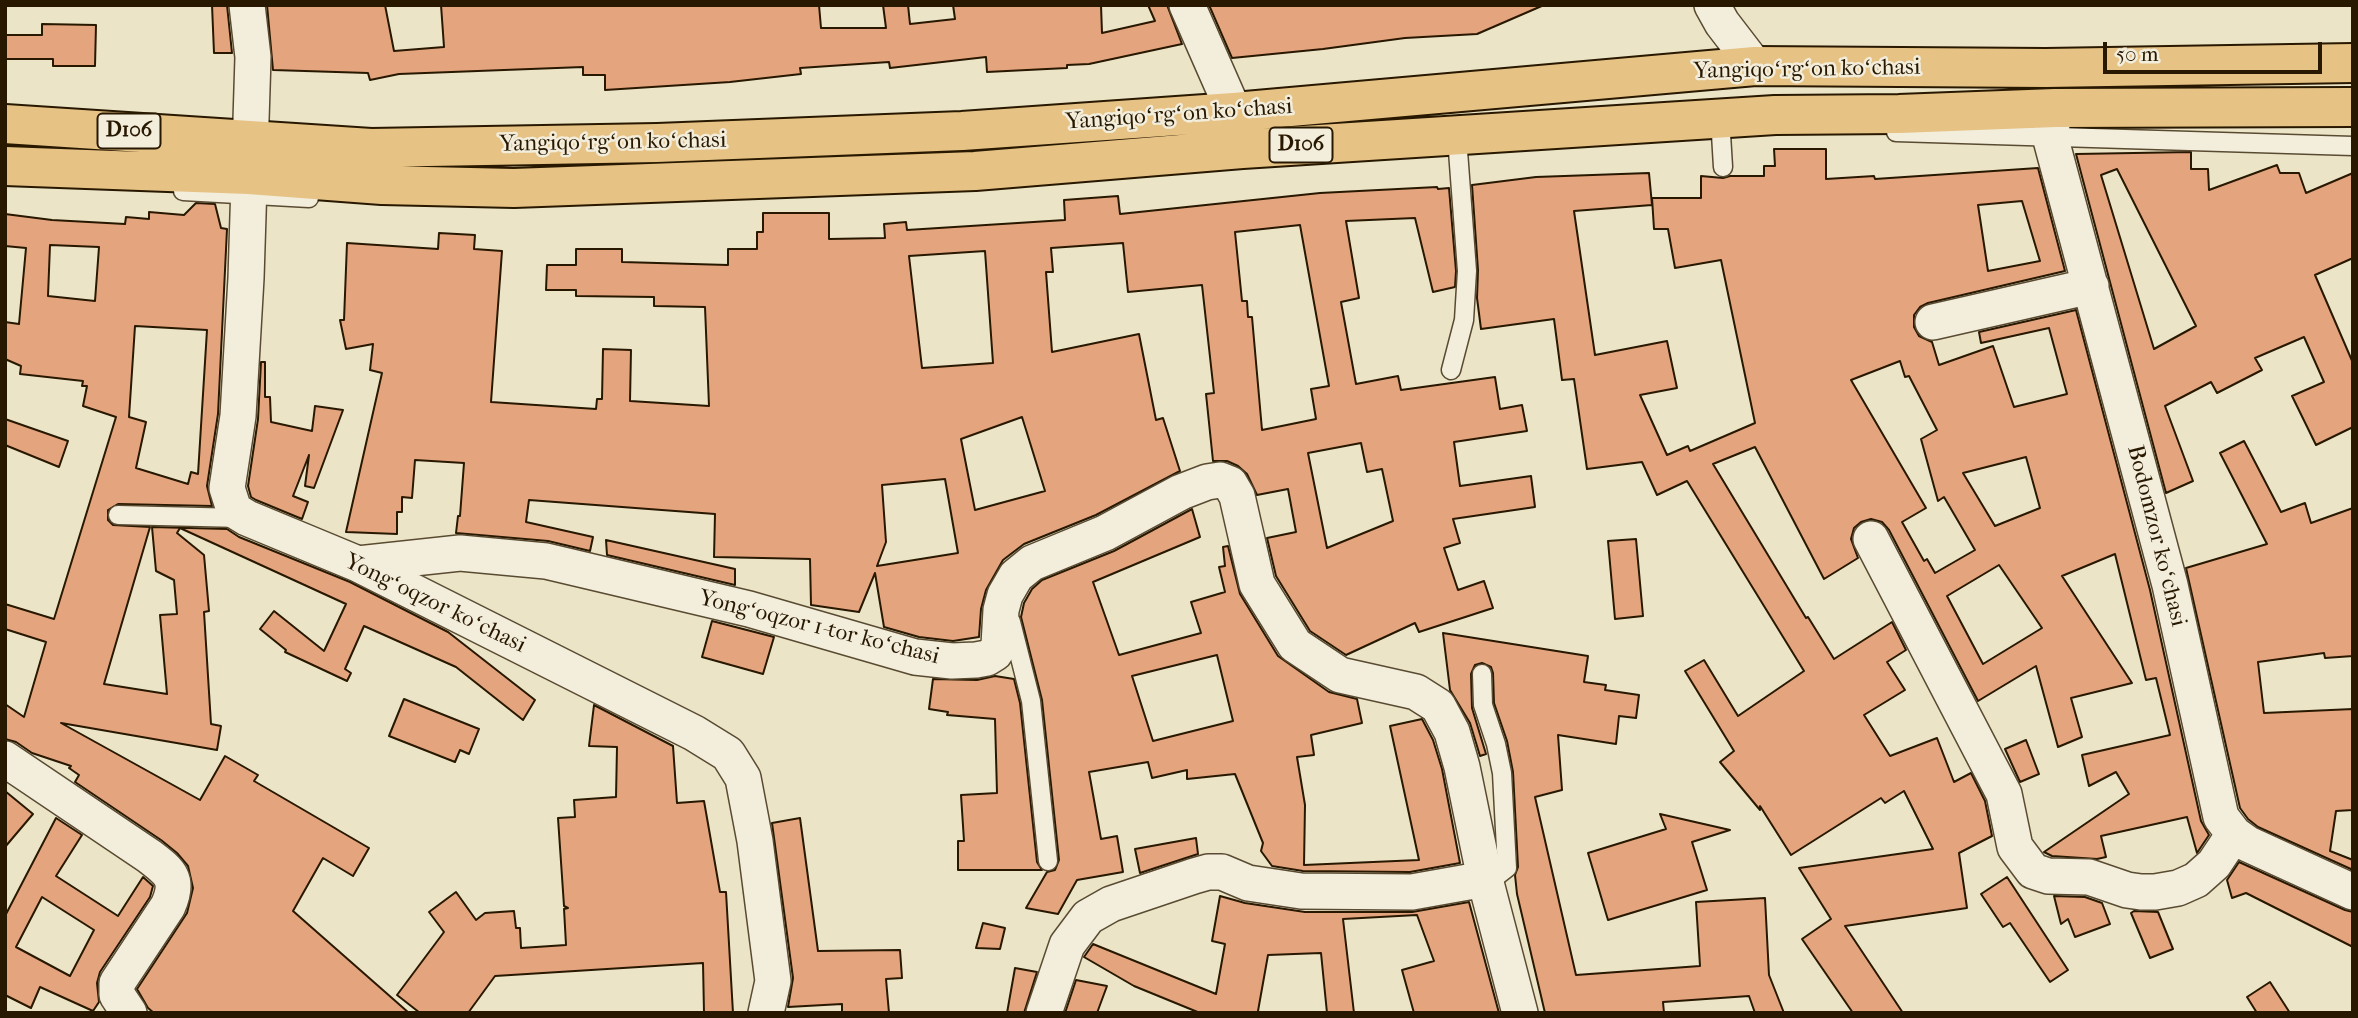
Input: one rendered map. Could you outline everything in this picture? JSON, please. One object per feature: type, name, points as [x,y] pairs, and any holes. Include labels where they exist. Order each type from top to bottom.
[{"type":"main road","name":"Yangiqoʻrgʻon koʻchasi","points":[[5,166],[250,170],[371,148],[657,143],[962,131],[1234,112],[1755,66],[2046,68],[2353,63]]},
{"type":"main road","name":"Yangiqoʻrgʻon koʻchasi","points":[[5,124],[250,170],[395,186],[514,188],[975,171],[1242,149],[1775,115],[1899,114],[2052,122],[2353,107]]},
{"type":"street","points":[[247,5],[253,57],[250,170],[238,416],[227,488],[234,510],[247,518]]},
{"type":"street","points":[[1187,5],[1234,112]]},
{"type":"street","points":[[1712,5],[1722,23],[1755,66]]},
{"type":"street","name":"Bodomzor koʻchasi","points":[[2052,122],[2091,286],[2170,585],[2214,791],[2221,817],[2234,834]]},
{"type":"street","points":[[1933,322],[2091,286]]},
{"type":"street","points":[[1005,594],[1016,576],[1032,563],[1105,533],[1181,492],[1207,482],[1220,480],[1230,484],[1237,496],[1257,584],[1295,645],[1340,675],[1416,692],[1438,706],[1452,732],[1462,766],[1485,878],[1520,1013]]},
{"type":"street","name":"Yongʻoqzor koʻchasi","points":[[247,518],[358,564],[694,733],[728,754],[743,778],[755,841],[773,981],[766,1013]]},
{"type":"street","points":[[1871,539],[2004,794],[2015,847],[2033,871],[2048,876],[2089,877],[2141,892],[2178,888],[2196,880],[2214,864],[2234,834],[2248,844],[2353,892]]},
{"type":"street","name":"Yongʻoqzor 1-tor koʻchasi","points":[[358,564],[460,553],[546,562],[749,610],[915,657],[952,661],[987,658],[995,653],[999,645],[1001,610],[1005,594]]},
{"type":"street","points":[[5,759],[149,856],[168,870],[172,878],[174,893],[168,906],[117,983],[117,995],[129,1013]]},
{"type":"street","points":[[1044,1013],[1067,945],[1088,917],[1111,904],[1194,876],[1222,872],[1248,883],[1301,891],[1412,892],[1485,878]]},
{"type":"lane","points":[[1882,132],[2052,122],[2353,146]]},
{"type":"lane","points":[[1721,134],[1723,167]]},
{"type":"lane","points":[[1328,161],[1656,135],[1748,134]]},
{"type":"lane","points":[[1451,370],[1464,320],[1467,271],[1458,150]]},
{"type":"lane","points":[[167,190],[250,170],[336,199],[444,204],[997,187]]},
{"type":"lane","points":[[5,180],[140,188]]},
{"type":"lane","points":[[118,515],[247,518]]},
{"type":"lane","points":[[1005,594],[1031,701],[1048,861]]},
{"type":"lane","points":[[1482,674],[1483,705],[1502,773],[1507,869],[1498,875],[1485,878]]},
{"type":"building","points":[[212,5],[227,5],[232,53],[214,53]]},
{"type":"building","points":[[267,5],[385,5],[394,51],[444,47],[441,5],[819,5],[821,28],[886,28],[883,5],[908,5],[910,24],[955,19],[953,5],[1101,5],[1102,33],[1155,21],[1148,5],[1167,5],[1182,44],[1089,64],[1067,65],[1067,68],[987,72],[986,57],[890,68],[889,62],[800,68],[801,74],[730,82],[605,90],[605,75],[583,75],[583,67],[399,74],[370,80],[368,73],[273,70]]},
{"type":"building","points":[[1209,5],[1544,5],[1477,34],[1405,38],[1232,58]]},
{"type":"building","points":[[42,24],[96,25],[95,66],[53,66],[53,59],[5,59],[5,35],[42,35]]},
{"type":"building","points":[[1774,149],[1826,149],[1826,179],[1874,176],[1875,179],[2038,168],[2065,271],[1928,303],[1920,307],[1914,315],[1914,327],[1919,336],[1932,342],[1939,365],[1993,346],[2014,407],[2067,394],[2049,328],[1981,343],[1979,332],[2076,310],[2150,590],[2201,821],[2209,835],[2197,853],[2187,817],[2101,836],[2106,857],[2097,859],[2052,856],[2044,852],[2129,794],[2116,772],[2089,786],[2082,755],[2170,735],[2156,678],[2146,680],[2115,554],[2062,576],[2132,683],[2071,698],[2082,737],[2058,747],[2036,666],[1978,701],[1889,530],[1882,522],[1871,519],[1854,528],[1851,539],[1858,558],[1824,579],[1755,447],[1713,464],[1806,618],[1808,617],[1834,659],[1892,622],[1906,650],[1887,662],[1905,690],[1864,715],[1890,756],[1937,738],[1954,782],[1971,773],[1985,801],[1992,836],[1959,853],[1967,908],[1845,926],[1903,1013],[1853,1013],[1802,939],[1831,919],[1799,868],[1933,849],[1904,791],[1885,803],[1881,798],[1791,855],[1760,806],[1760,810],[1720,762],[1734,751],[1685,671],[1704,660],[1738,716],[1804,671],[1687,481],[1657,495],[1642,462],[1587,469],[1574,379],[1562,380],[1554,319],[1481,329],[1472,185],[1536,177],[1649,173],[1652,205],[1574,211],[1595,355],[1667,341],[1677,388],[1640,395],[1667,455],[1688,446],[1690,451],[1755,423],[1721,260],[1675,268],[1668,229],[1654,229],[1652,198],[1701,198],[1701,176],[1764,176],[1764,166],[1775,166]],"holes":[[[2022,201],[2040,261],[1988,271],[1978,205]],[[1900,361],[1905,377],[1909,376],[1937,430],[1921,439],[1938,501],[1944,497],[1975,550],[1935,573],[1927,559],[1924,561],[1902,522],[1926,508],[1851,380]],[[2026,457],[2040,508],[1995,526],[1963,473]],[[1999,565],[2042,628],[1983,664],[1947,596]]]},
{"type":"building","points":[[2191,152],[2191,169],[2208,169],[2209,190],[2277,165],[2280,173],[2299,173],[2306,193],[2353,173],[2353,258],[2315,275],[2353,363],[2353,427],[2316,445],[2292,396],[2324,382],[2304,337],[2255,358],[2262,370],[2217,393],[2211,382],[2165,406],[2193,481],[2166,493],[2076,154]],"holes":[[[2117,169],[2196,326],[2154,349],[2101,175]]]},
{"type":"building","points":[[1449,188],[1455,287],[1433,292],[1415,218],[1346,221],[1359,298],[1341,302],[1356,384],[1398,376],[1401,390],[1495,377],[1500,409],[1522,405],[1527,431],[1454,442],[1460,486],[1531,476],[1535,507],[1453,519],[1460,543],[1444,548],[1458,590],[1484,581],[1493,608],[1419,632],[1415,623],[1346,655],[1310,631],[1276,576],[1267,538],[1296,532],[1288,489],[1257,495],[1247,474],[1238,466],[1227,461],[1213,461],[1206,394],[1214,393],[1202,285],[1128,292],[1123,243],[1051,248],[1053,272],[1046,272],[1052,352],[1139,334],[1156,420],[1163,418],[1180,471],[1096,515],[1024,544],[1003,560],[986,590],[981,609],[979,637],[953,641],[919,637],[884,627],[875,573],[859,612],[811,605],[810,559],[714,557],[715,514],[529,500],[526,522],[593,537],[590,551],[548,541],[456,533],[464,463],[415,460],[412,498],[402,497],[402,512],[397,512],[397,534],[346,532],[382,373],[370,370],[373,344],[346,349],[340,320],[344,320],[347,243],[438,249],[439,233],[475,235],[474,249],[502,251],[491,402],[596,409],[597,399],[602,399],[603,349],[631,350],[630,401],[709,406],[705,307],[654,306],[654,297],[576,296],[576,290],[546,290],[547,265],[576,265],[576,249],[622,249],[622,262],[728,265],[728,249],[757,249],[757,232],[763,232],[763,213],[829,213],[829,239],[885,238],[884,224],[906,222],[907,230],[1065,220],[1064,200],[1118,196],[1120,214],[1320,193]],"holes":[[[1300,225],[1329,386],[1311,389],[1316,419],[1262,430],[1252,317],[1248,317],[1247,301],[1242,301],[1235,232]],[[985,251],[993,363],[922,368],[909,256]],[[1022,417],[1045,491],[975,510],[961,439]],[[1361,443],[1367,472],[1382,469],[1393,521],[1327,548],[1308,453]],[[945,479],[958,553],[877,566],[886,542],[882,485]]]},
{"type":"building","points":[[196,203],[215,204],[221,228],[227,229],[218,414],[207,486],[212,506],[118,504],[108,510],[108,520],[113,525],[150,527],[104,684],[167,694],[160,615],[177,614],[174,580],[156,571],[152,527],[227,529],[239,537],[350,582],[448,632],[535,700],[523,720],[456,667],[364,626],[345,669],[351,673],[347,681],[285,652],[286,650],[260,629],[274,611],[324,651],[346,604],[180,528],[177,533],[204,555],[209,611],[204,612],[211,724],[221,726],[217,750],[61,723],[200,800],[225,756],[258,775],[254,781],[369,848],[353,876],[323,858],[293,911],[409,1013],[154,1013],[137,989],[187,913],[193,888],[188,866],[161,840],[75,782],[79,775],[69,768],[71,766],[32,753],[16,742],[5,739],[5,704],[24,717],[46,642],[5,629],[5,604],[54,619],[116,417],[83,406],[87,386],[82,386],[83,381],[20,374],[21,366],[5,359],[5,322],[19,324],[26,248],[5,246],[5,214],[125,224],[126,217],[149,219],[149,212],[184,215]],"holes":[[[50,245],[99,247],[95,301],[48,296]],[[135,326],[207,330],[198,474],[191,472],[188,484],[136,468],[146,422],[129,417]]]},
{"type":"building","points":[[261,362],[265,362],[265,397],[270,397],[271,422],[312,431],[315,406],[343,410],[314,488],[305,486],[309,455],[293,496],[308,502],[302,519],[251,497],[248,486],[258,419]]},
{"type":"building","points":[[5,419],[68,441],[59,467],[5,445]]},
{"type":"building","points":[[2244,441],[2281,512],[2305,503],[2311,523],[2353,508],[2353,656],[2325,658],[2324,653],[2258,662],[2264,713],[2353,709],[2353,810],[2336,811],[2330,851],[2353,860],[2353,870],[2258,827],[2240,808],[2186,568],[2267,544],[2220,453]]},
{"type":"building","points":[[1192,509],[1200,537],[1093,582],[1119,655],[1201,633],[1191,602],[1225,592],[1219,567],[1225,566],[1223,547],[1228,546],[1240,594],[1278,656],[1329,692],[1357,699],[1362,723],[1311,735],[1314,755],[1297,757],[1305,805],[1304,865],[1419,860],[1390,726],[1422,719],[1433,740],[1442,769],[1460,863],[1410,872],[1303,871],[1272,866],[1261,851],[1263,843],[1235,774],[1187,779],[1187,770],[1152,778],[1148,762],[1089,772],[1101,839],[1117,836],[1123,872],[1077,880],[1058,914],[1026,908],[1047,872],[1055,870],[1059,860],[1042,700],[1021,617],[1024,603],[1032,589],[1042,580],[1114,551]],"holes":[[[1217,655],[1233,721],[1153,741],[1132,676]]]},
{"type":"building","points":[[1636,539],[1643,616],[1615,619],[1608,541]]},
{"type":"building","points":[[606,540],[735,569],[735,585],[607,555]]},
{"type":"building","points":[[712,621],[774,637],[763,674],[702,657]]},
{"type":"building","points":[[1443,633],[1588,656],[1584,682],[1606,685],[1605,690],[1639,695],[1636,718],[1619,716],[1616,744],[1558,735],[1562,790],[1535,797],[1576,975],[1700,966],[1696,902],[1765,898],[1769,975],[1784,1013],[1755,1013],[1749,996],[1663,1002],[1664,1013],[1545,1013],[1517,894],[1513,772],[1507,741],[1494,703],[1493,673],[1491,667],[1482,663],[1475,665],[1471,674],[1472,708],[1486,754],[1480,756],[1470,723],[1450,690]]},
{"type":"building","points":[[995,676],[1014,679],[1020,703],[1037,862],[1042,870],[958,870],[958,841],[964,841],[961,795],[997,793],[995,719],[947,715],[948,712],[929,709],[933,679],[977,680]]},
{"type":"building","points":[[404,699],[479,729],[469,754],[460,750],[455,762],[389,736]]},
{"type":"building","points":[[594,705],[673,746],[677,803],[704,801],[720,892],[726,892],[733,1013],[704,1013],[703,963],[495,976],[468,1013],[420,1013],[397,995],[444,932],[429,912],[456,892],[476,920],[485,913],[514,911],[516,928],[520,928],[521,948],[566,945],[564,909],[568,908],[564,906],[558,818],[575,817],[574,800],[616,797],[617,747],[589,746]]},
{"type":"building","points":[[2026,740],[2039,774],[2020,782],[2005,749]]},
{"type":"building","points":[[5,791],[33,814],[5,847]]},
{"type":"building","points":[[1660,814],[1730,830],[1692,842],[1707,890],[1608,920],[1588,853],[1666,829]]},
{"type":"building","points":[[56,818],[82,835],[56,876],[118,916],[143,877],[153,886],[150,897],[100,972],[97,983],[99,1002],[93,1011],[40,987],[31,1008],[5,995],[5,916]],"holes":[[[42,897],[94,930],[70,976],[16,947]]]},
{"type":"building","points":[[800,818],[818,951],[900,950],[902,978],[886,979],[889,1013],[842,1013],[842,1004],[788,1007],[793,978],[772,823]]},
{"type":"building","points":[[1196,838],[1198,854],[1140,873],[1135,849]]},
{"type":"building","points":[[2239,862],[2353,912],[2353,947],[2246,893],[2232,898],[2227,880]]},
{"type":"building","points":[[2007,877],[2068,970],[2050,982],[2010,923],[2003,927],[1981,894]]},
{"type":"building","points":[[1220,896],[1245,903],[1305,912],[1412,912],[1469,902],[1499,1013],[1414,1013],[1402,970],[1434,961],[1417,915],[1343,919],[1354,1013],[1327,1013],[1321,953],[1268,955],[1258,1011],[1260,1013],[1200,1013],[1134,986],[1084,957],[1093,944],[1216,994],[1225,944],[1212,941]]},
{"type":"building","points":[[2054,896],[2085,897],[2102,903],[2110,924],[2075,937],[2068,919],[2061,924]]},
{"type":"building","points":[[2158,912],[2173,949],[2150,958],[2131,913]]},
{"type":"building","points":[[983,923],[1005,928],[1000,949],[976,948]]},
{"type":"building","points":[[1015,968],[1037,972],[1024,1013],[1007,1013]]},
{"type":"building","points":[[1076,980],[1107,986],[1097,1013],[1065,1013]]},
{"type":"building","points":[[2270,982],[2290,1013],[2257,1013],[2247,997]]}]
